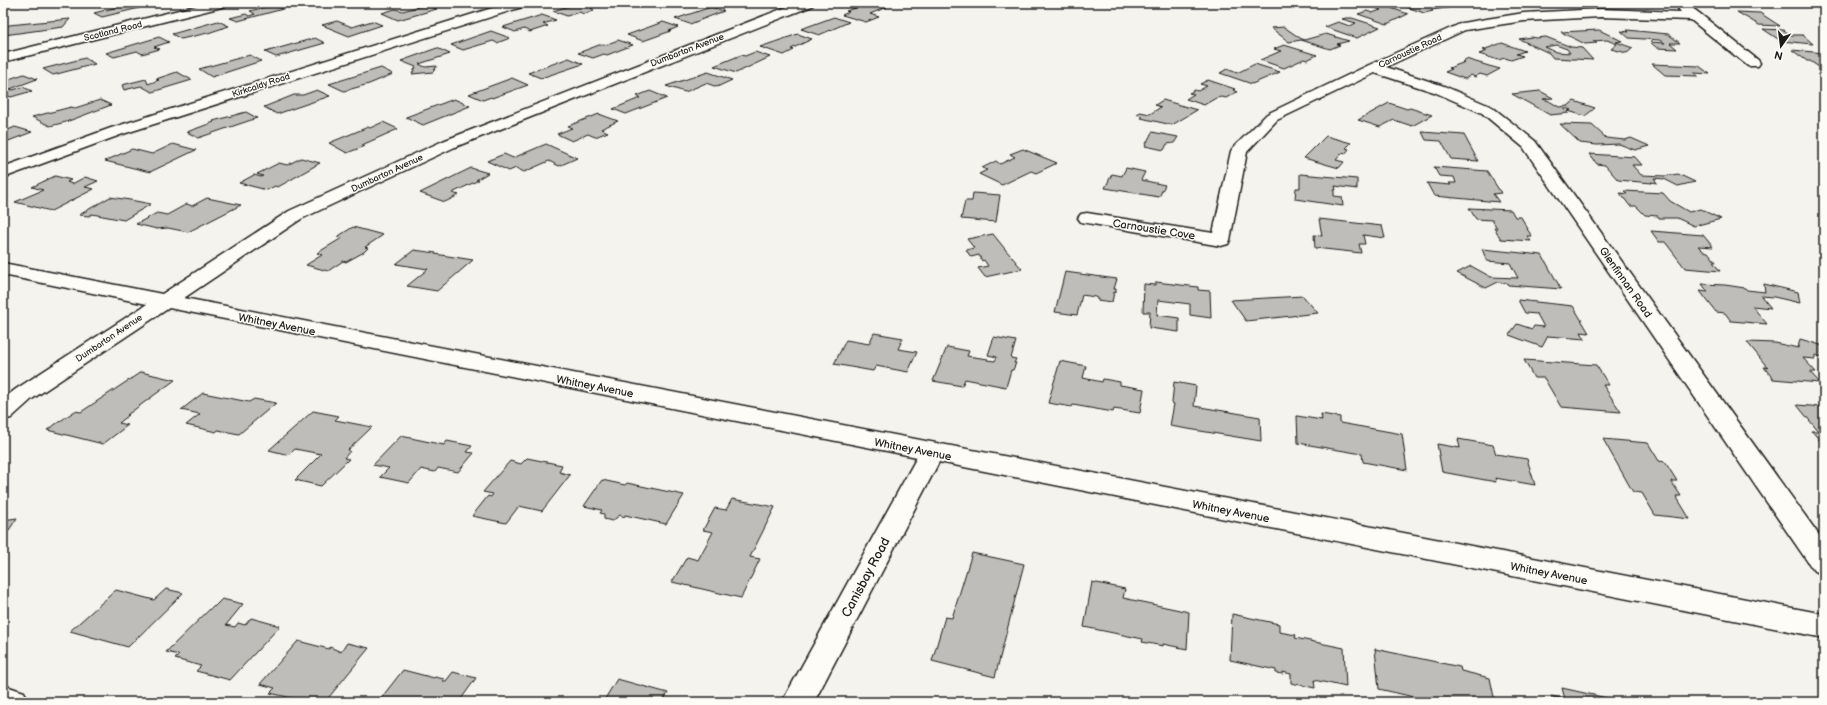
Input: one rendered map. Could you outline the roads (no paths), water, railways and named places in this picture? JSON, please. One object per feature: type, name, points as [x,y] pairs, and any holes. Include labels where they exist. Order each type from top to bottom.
[{"type":"street","name":"Scotland Road","points":[[3,58],[222,3]]},
{"type":"street","name":"Kirkcaldy Road","points":[[3,173],[117,131],[521,3]]},
{"type":"street","name":"Dumbarton Avenue","points":[[3,412],[24,394],[163,301],[296,215],[442,147],[808,3]]},
{"type":"street","points":[[1677,3],[1753,63]]},
{"type":"street","name":"Carnoustie Road","points":[[1221,240],[1239,151],[1272,117],[1374,68],[1462,27],[1524,17],[1593,14],[1695,16]]},
{"type":"street","name":"Glenfinnan Road","points":[[1374,68],[1438,89],[1487,110],[1529,144],[1824,563]]},
{"type":"street","name":"Carnoustie Cove","points":[[1087,218],[1221,240]]},
{"type":"street","name":"Whitney Avenue","points":[[3,269],[1824,626]]},
{"type":"street","name":"Canisbay Road","points":[[798,702],[932,452]]},
{"type":"street","points":[[3,699],[13,702]]}]
